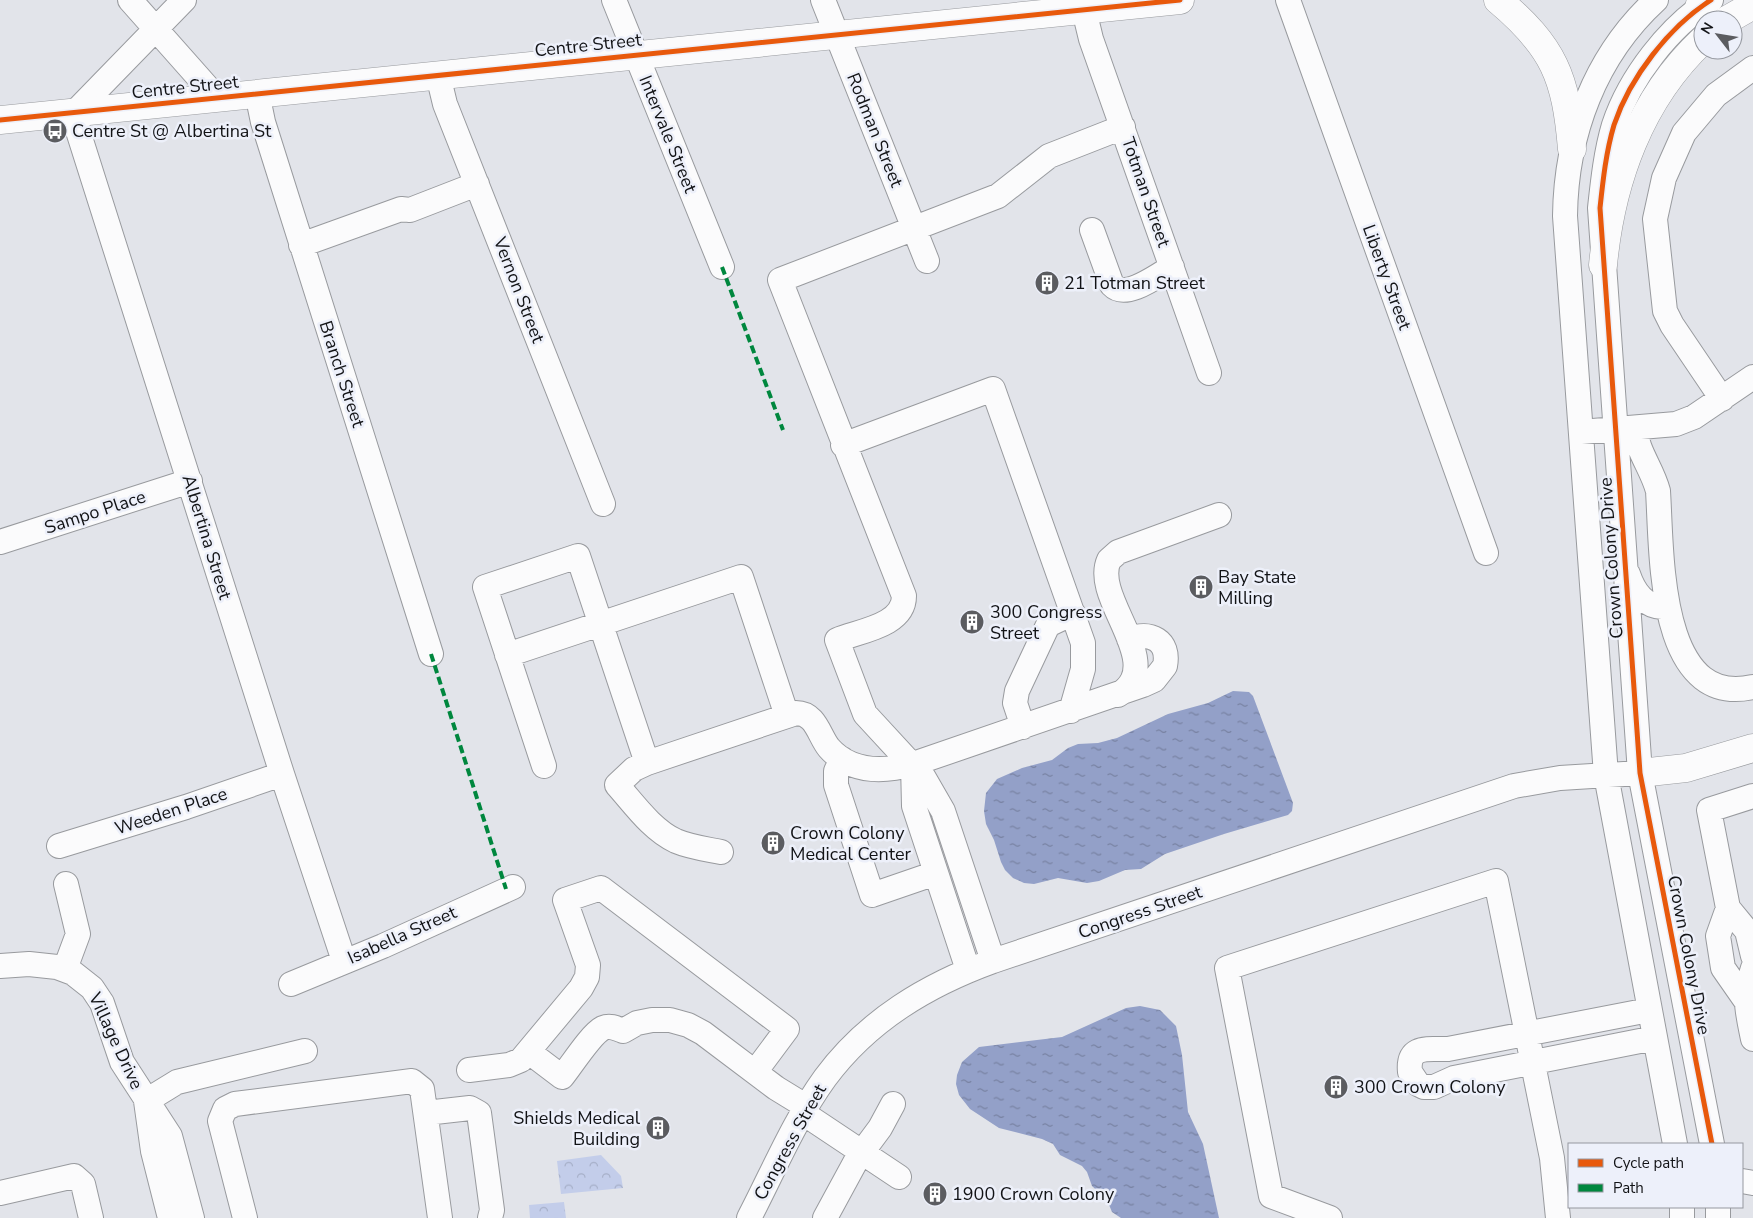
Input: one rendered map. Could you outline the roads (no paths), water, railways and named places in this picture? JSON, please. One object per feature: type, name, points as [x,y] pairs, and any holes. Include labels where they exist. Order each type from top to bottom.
[{"type":"main road","name":"Centre Street","points":[[0,120],[837,35],[1027,8],[1084,10],[1180,0]]},
{"type":"main road","points":[[1498,0],[1536,35],[1558,72],[1567,101],[1572,149]]},
{"type":"main road","points":[[1603,265],[1611,206],[1630,146],[1661,89],[1693,50]]},
{"type":"main road","points":[[1640,773],[1686,768],[1753,748]]},
{"type":"street","points":[[130,0],[216,97]]},
{"type":"street","points":[[76,112],[184,0]]},
{"type":"street","name":"Intervale Street","points":[[614,0],[722,268]]},
{"type":"street","name":"Rodman Street","points":[[823,0],[927,261]]},
{"type":"street","name":"Liberty Street","points":[[1288,0],[1486,553]]},
{"type":"street","name":"Crown Colony Drive","points":[[1656,0],[1623,36],[1600,72],[1586,102],[1572,149],[1566,182],[1565,216],[1606,775],[1675,1143]]},
{"type":"street","name":"Crown Colony Drive","points":[[1704,3],[1669,37],[1628,94],[1615,124],[1606,157],[1601,200],[1603,265],[1625,429],[1626,568],[1640,773],[1712,1143]]},
{"type":"street","name":"Totman Street","points":[[1084,10],[1091,39],[1209,373]]},
{"type":"street","points":[[1722,399],[1672,326],[1665,311],[1655,219],[1664,178],[1684,133],[1716,95],[1753,68]]},
{"type":"street","name":"Vernon Street","points":[[438,75],[445,104],[603,504]]},
{"type":"street","name":"Branch Street","points":[[257,93],[263,122],[431,654]]},
{"type":"street","name":"Albertina Street","points":[[76,112],[79,137],[282,774],[344,961]]},
{"type":"street","points":[[993,961],[943,811],[931,788],[913,764],[865,714],[837,640],[894,619],[902,608],[904,599],[884,543],[843,445],[780,280],[998,196],[1049,156],[1123,127]]},
{"type":"street","points":[[302,245],[401,208],[410,210],[477,184]]},
{"type":"street","points":[[1092,230],[1112,285],[1116,290],[1121,291],[1145,284],[1172,267]]},
{"type":"street","points":[[1581,432],[1676,424],[1694,417],[1753,377]]},
{"type":"street","points":[[843,445],[993,389],[1083,642],[1084,657],[1071,711]]},
{"type":"street","points":[[1625,429],[1653,476],[1658,491],[1667,607],[1679,644],[1704,681],[1726,690],[1753,687]]},
{"type":"street","name":"Sampo Place","points":[[0,542],[190,481]]},
{"type":"street","points":[[721,852],[686,844],[668,837],[654,825],[617,785],[634,769],[647,763],[800,713],[816,725],[830,749],[842,759],[853,765],[866,768],[890,769],[913,764],[1071,711],[1154,680],[1165,666],[1165,652],[1157,640],[1148,635],[1128,639],[1107,578],[1109,560],[1118,552],[1219,515]]},
{"type":"street","points":[[544,766],[485,588],[578,556],[647,763]]},
{"type":"street","points":[[1626,568],[1634,588],[1645,601],[1656,607],[1667,607]]},
{"type":"street","points":[[507,655],[741,577],[787,716]]},
{"type":"street","points":[[1023,727],[1015,703],[1017,691],[1048,625],[1073,614]]},
{"type":"street","points":[[842,759],[836,771],[836,784],[872,895],[936,874]]},
{"type":"street","points":[[913,764],[914,806],[968,970]]},
{"type":"street","name":"Congress Street","points":[[749,1218],[805,1110],[838,1062],[875,1026],[925,990],[968,970],[993,961],[1514,786],[1560,778],[1640,773]]},
{"type":"street","name":"Weeden Place","points":[[59,846],[186,807],[282,774]]},
{"type":"street","points":[[1753,796],[1709,810],[1728,908],[1747,931],[1753,956]]},
{"type":"street","points":[[1330,1218],[1272,1196],[1227,968],[1496,882],[1554,1168],[1558,1218]]},
{"type":"street","points":[[65,969],[78,934],[66,884]]},
{"type":"street","name":"Isabella Street","points":[[292,984],[383,946],[423,926],[513,887]]},
{"type":"street","points":[[469,1070],[515,1064],[529,1052],[581,988],[587,977],[588,965],[565,900],[601,888],[787,1029],[755,1072]]},
{"type":"street","points":[[1728,908],[1718,936],[1722,959],[1725,972],[1746,1001]]},
{"type":"street","name":"Village Drive","points":[[0,966],[38,964],[65,969],[86,982],[98,995],[122,1062],[170,1136],[192,1218]]},
{"type":"street","points":[[1753,968],[1747,986],[1746,1001],[1753,1039]]},
{"type":"street","points":[[1649,1010],[1448,1049],[1427,1048],[1417,1052],[1411,1061],[1410,1072],[1413,1079],[1421,1086],[1431,1088],[1454,1078],[1655,1038]]},
{"type":"street","points":[[529,1052],[562,1077],[601,1030],[610,1027],[622,1031],[645,1021],[680,1022],[703,1033],[862,1152],[900,1177]]},
{"type":"street","points":[[1433,1048],[1445,1055],[1449,1064],[1449,1074],[1441,1084]]},
{"type":"street","points":[[146,1101],[177,1082],[305,1051]]},
{"type":"street","points":[[245,1218],[220,1121],[222,1114],[228,1107],[412,1081],[422,1089],[440,1218]]},
{"type":"street","name":"Village Drive","points":[[146,1101],[153,1151],[170,1218]]},
{"type":"street","points":[[825,1218],[862,1152],[880,1128],[893,1104]]},
{"type":"street","points":[[426,1113],[467,1108],[473,1108],[479,1113],[492,1210],[490,1218]]},
{"type":"street","points":[[0,1193],[74,1176],[83,1184],[91,1218]]},
{"type":"water","points":[[1233,691],[1249,692],[1253,696],[1293,803],[1292,811],[1288,815],[1165,854],[1141,869],[1125,870],[1099,881],[1087,883],[1058,878],[1034,884],[1024,883],[1013,878],[1005,870],[986,824],[984,811],[986,793],[997,779],[1022,768],[1052,760],[1068,748],[1078,744],[1098,743],[1117,738],[1168,714],[1208,703]]},
{"type":"water","points":[[1140,1006],[1160,1010],[1176,1026],[1182,1055],[1188,1112],[1203,1144],[1219,1218],[1121,1218],[1112,1212],[1107,1200],[1092,1186],[1087,1172],[1082,1166],[1060,1155],[1053,1144],[1042,1139],[999,1128],[970,1109],[959,1095],[956,1084],[962,1062],[979,1047],[1062,1037],[1126,1008]]},
{"type":"place","name":"Centre St @ Albertina St","points":[[55,131]]},
{"type":"place","name":"21 Totman Street","points":[[1047,283]]},
{"type":"place","name":"Bay State Milling","points":[[1201,587]]},
{"type":"place","name":"300 Congress Street","points":[[972,622]]},
{"type":"place","name":"Crown Colony Medical Center","points":[[773,843]]},
{"type":"place","name":"300 Crown Colony","points":[[1336,1087]]},
{"type":"place","name":"Shields Medical Building","points":[[658,1128]]},
{"type":"place","name":"1900 Crown Colony","points":[[935,1194]]}]
